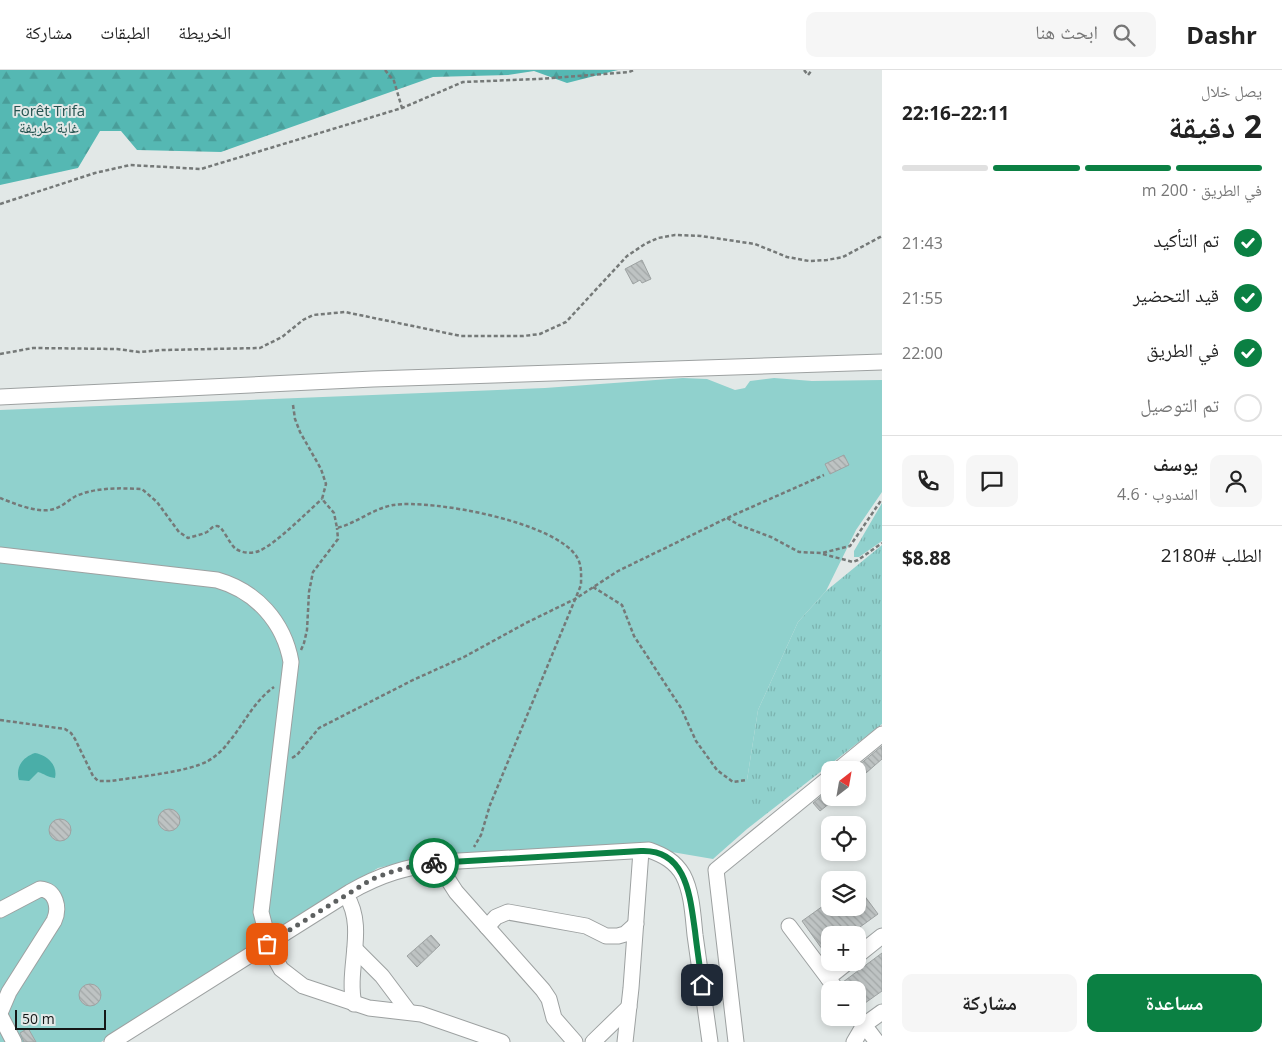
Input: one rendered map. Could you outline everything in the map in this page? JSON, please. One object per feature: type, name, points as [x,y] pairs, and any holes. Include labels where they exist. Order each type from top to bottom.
[{"type":"street","points":[[0,397],[363,380],[882,362]]},
{"type":"street","points":[[0,555],[217,580],[247,593],[263,607],[275,621],[286,639],[291,662],[261,912],[268,944],[281,969],[295,982],[303,986],[354,1004],[369,1008],[421,1014],[502,1042]]},
{"type":"street","points":[[849,761],[882,734]]},
{"type":"street","points":[[736,1042],[716,870],[821,784]]},
{"type":"street","points":[[625,1042],[645,851]]},
{"type":"street","points":[[112,1042],[372,879],[391,872],[417,865],[442,862],[645,851],[662,855],[673,862],[684,876],[692,909],[710,1042]]},
{"type":"street","points":[[442,862],[451,885],[486,927],[544,990],[549,999],[554,1018],[575,1042]]},
{"type":"street","points":[[0,910],[40,889],[50,892],[54,897],[58,910],[54,921],[9,992],[0,1014],[14,1042]]},
{"type":"street","points":[[346,895],[355,917],[352,987],[354,1004]]},
{"type":"street","points":[[486,927],[496,917],[508,912],[586,926],[606,936],[625,934],[636,924]]},
{"type":"street","points":[[789,926],[830,981]]},
{"type":"street","points":[[866,949],[882,936]]},
{"type":"street","points":[[355,949],[382,976],[409,1012]]},
{"type":"street","points":[[828,978],[837,971]]},
{"type":"street","points":[[593,1042],[629,1007]]},
{"type":"street","points":[[866,1019],[882,1012]]},
{"type":"street","points":[[854,1042],[859,1026]]},
{"type":"street","points":[[865,1026],[876,1042]]},
{"type":"path","points":[[385,70],[394,81],[402,108]]},
{"type":"path","points":[[0,204],[95,173],[130,165],[201,169],[402,108],[464,82],[547,78],[634,70]]},
{"type":"path","points":[[804,70],[808,75],[812,70]]},
{"type":"path","points":[[0,354],[33,348],[117,349],[139,352],[260,348],[282,337],[303,320],[313,315],[345,312],[461,336],[523,336],[540,334],[566,322],[627,256],[658,238],[675,235],[701,236],[755,244],[787,257],[809,261],[843,257],[882,236]]},
{"type":"path","points":[[0,498],[18,505],[48,511],[60,508],[77,496],[105,488],[142,488],[157,502],[179,532],[188,538],[218,526],[222,528],[227,539],[236,549],[247,553],[258,552],[322,499],[326,484],[312,451],[300,432],[292,405]]},
{"type":"path","points":[[280,761],[297,755],[320,728],[464,657],[575,599],[618,571],[727,518],[824,475]]},
{"type":"path","points":[[299,654],[304,644],[313,572],[338,539],[334,513],[322,499]]},
{"type":"path","points":[[822,553],[850,546],[882,499]]},
{"type":"path","points":[[337,528],[354,522],[365,515],[392,506],[415,503],[485,513],[519,522],[548,535],[571,550],[578,558],[581,585],[490,805],[482,835],[465,861]]},
{"type":"path","points":[[727,518],[739,525],[771,537],[799,552],[822,553],[853,562],[882,543]]},
{"type":"path","points":[[593,587],[622,604],[634,636],[681,708],[696,741],[717,770],[733,782],[747,780]]},
{"type":"path","points":[[0,720],[65,729],[75,739],[93,776],[98,781],[111,781],[190,768],[207,761],[228,743],[264,694],[290,678]]},
{"type":"green space","name":"Forêt Trifa غابة طريفة","points":[[0,70],[618,70],[567,83],[534,71],[508,75],[433,77],[221,152],[137,150],[121,131],[100,131],[78,168],[0,185]]},
{"type":"green space","points":[[683,378],[707,379],[735,390],[745,388],[750,381],[774,378],[812,381],[882,380],[882,492],[856,530],[826,591],[798,622],[758,710],[747,780],[747,829],[713,859],[666,851],[417,859],[378,868],[101,1042],[0,1042],[0,410],[545,388]]},
{"type":"green space","points":[[882,503],[882,541],[859,557],[854,557],[854,551]]},
{"type":"green space","points":[[882,545],[882,724],[834,761],[821,761],[821,771],[747,829],[747,780],[758,710],[798,622],[826,591]]},
{"type":"shaded area","points":[[35,753],[51,761],[55,769],[55,778],[38,772],[29,781],[19,780],[18,771],[21,763]]},
{"type":"building","points":[[642,260],[651,279],[642,283],[640,280],[633,284],[625,269]]},
{"type":"building","points":[[844,455],[849,465],[830,474],[825,464]]},
{"type":"building","points":[[882,746],[882,759],[866,773],[866,761],[864,761]]},
{"type":"building","points":[[821,796],[821,806],[826,806],[820,811],[813,803]]},
{"type":"building","points":[[169,809],[177,812],[180,820],[177,828],[169,831],[161,828],[158,820],[161,812]]},
{"type":"building","points":[[60,819],[68,822],[71,830],[68,838],[60,841],[52,838],[49,830],[52,822]]},
{"type":"building","points":[[866,898],[878,914],[861,926],[821,926],[821,947],[802,921],[821,907],[821,916],[866,916]]},
{"type":"building","points":[[431,935],[440,945],[417,967],[407,956]]},
{"type":"building","points":[[882,953],[882,991],[866,1002],[866,981],[844,981],[858,971],[866,971],[866,965]]},
{"type":"building","points":[[90,984],[98,987],[101,995],[98,1003],[90,1006],[82,1003],[79,995],[82,987]]},
{"type":"building","points":[[28,1028],[36,1042],[24,1042],[20,1033]]},
{"type":"way so far","points":[[267,944],[372,879],[417,865],[434,863]]},
{"type":"route","points":[[434,863],[649,850],[662,855],[673,862],[684,876],[692,909],[702,985]]}]
